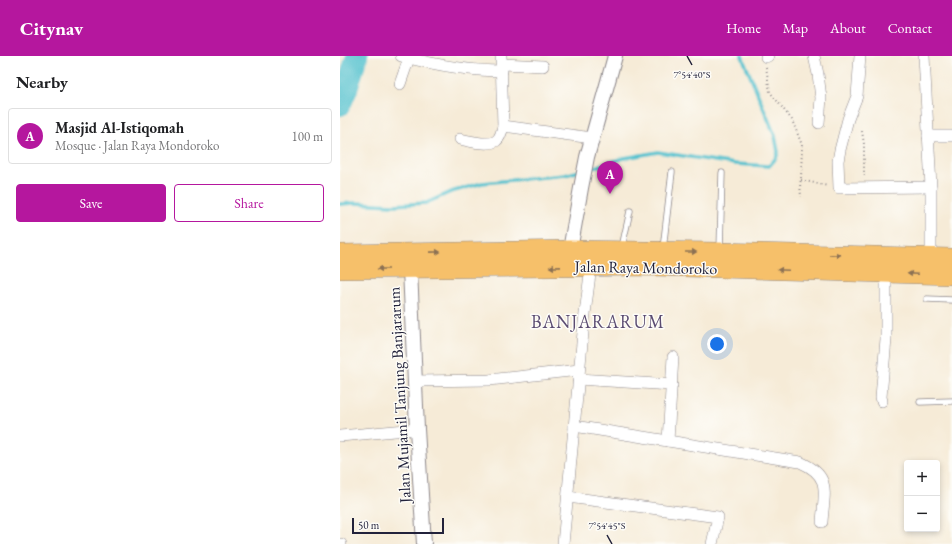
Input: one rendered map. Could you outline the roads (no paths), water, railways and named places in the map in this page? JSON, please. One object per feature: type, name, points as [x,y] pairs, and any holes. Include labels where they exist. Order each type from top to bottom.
[{"type":"highway","name":"Jalan Raya Mondoroko","points":[[340,254],[570,250],[952,258]]},
{"type":"highway","name":"Jalan Raya Mondoroko","points":[[340,269],[651,266],[952,276]]},
{"type":"street","points":[[570,250],[587,157],[615,56]]},
{"type":"street","points":[[814,56],[821,98],[819,123]]},
{"type":"street","points":[[860,56],[857,96],[848,119],[838,160],[839,188],[932,187]]},
{"type":"street","points":[[924,56],[932,187],[931,257]]},
{"type":"street","points":[[400,84],[405,57],[435,65],[459,69],[502,64],[543,66]]},
{"type":"street","points":[[460,139],[493,142],[499,138],[503,126],[502,64]]},
{"type":"street","points":[[503,126],[592,138]]},
{"type":"street","points":[[928,136],[952,136]]},
{"type":"street","points":[[563,544],[591,266]]},
{"type":"street","name":"Jalan Mujamil Tanjung Banjararum","points":[[410,268],[424,544]]},
{"type":"street","points":[[882,401],[881,397],[886,339],[886,273]]},
{"type":"street","points":[[668,441],[673,357]]},
{"type":"street","points":[[415,381],[489,380],[579,374],[672,385]]},
{"type":"street","points":[[574,426],[790,459],[817,471],[822,478],[824,488],[822,522]]},
{"type":"street","points":[[340,436],[417,429]]},
{"type":"street","points":[[568,497],[722,517],[712,544]]},
{"type":"lane","points":[[662,252],[672,172]]},
{"type":"lane","points":[[720,252],[722,173]]},
{"type":"lane","points":[[621,251],[630,211]]},
{"type":"lane","points":[[927,300],[952,300]]},
{"type":"lane","points":[[920,402],[952,401]]},
{"type":"waterway","points":[[340,105],[347,89],[357,56]]},
{"type":"waterway","points":[[588,169],[624,158],[658,152],[735,164],[769,166],[776,158],[778,152],[775,136],[742,56]]},
{"type":"waterway","points":[[340,204],[355,203],[393,205],[426,203],[451,192],[482,183],[565,175],[580,171]]},
{"type":"place","name":"Masjid Al-Istiqomah","points":[[610,194]]},
{"type":"district","name":"BANJARARUM","points":[[598,322]]}]
